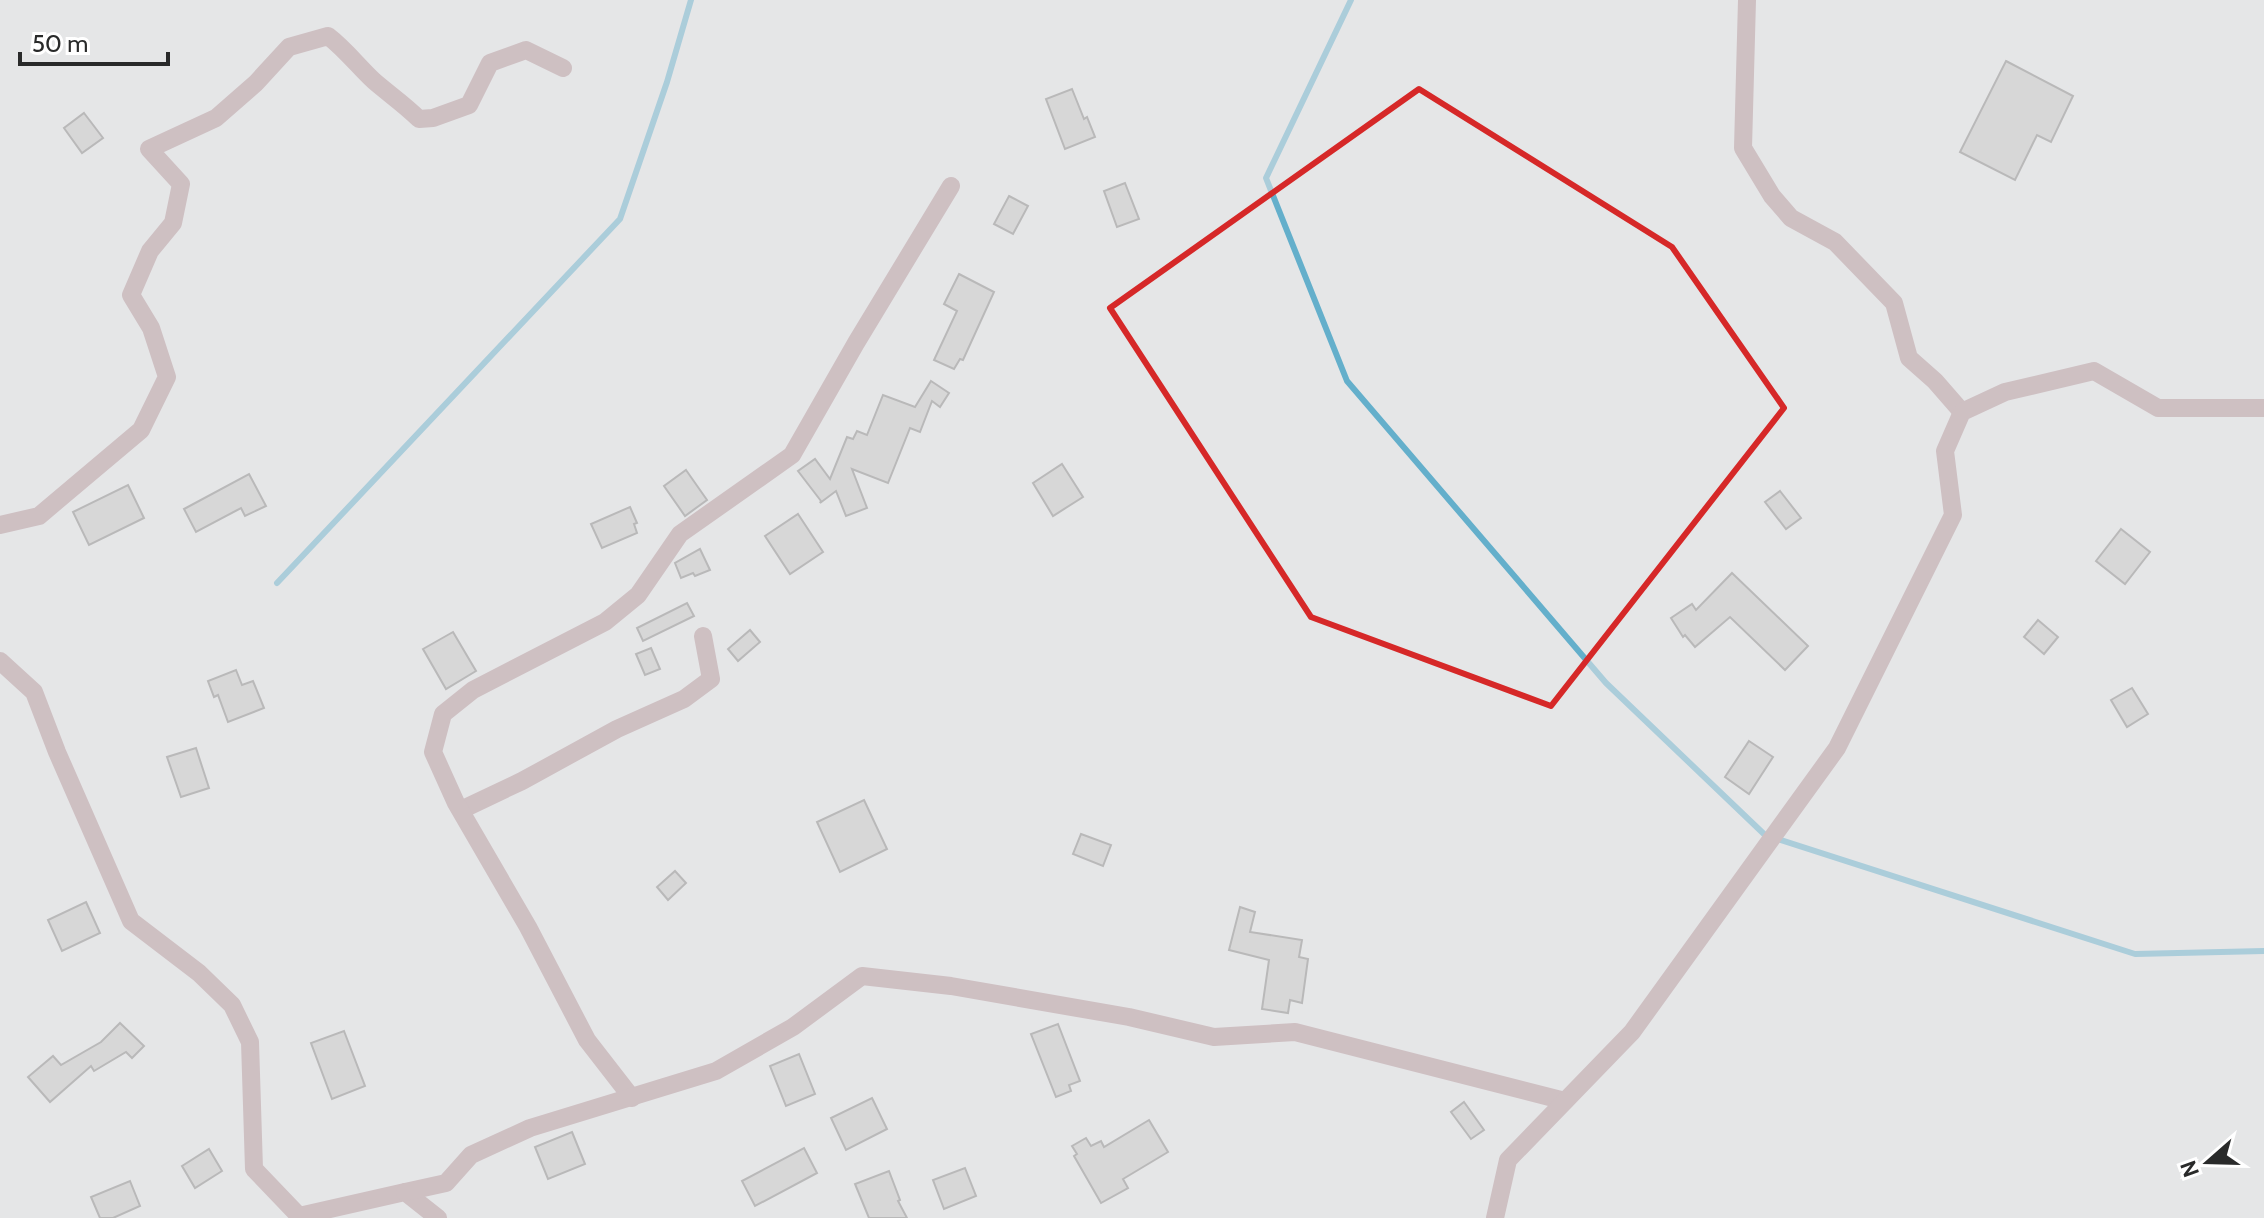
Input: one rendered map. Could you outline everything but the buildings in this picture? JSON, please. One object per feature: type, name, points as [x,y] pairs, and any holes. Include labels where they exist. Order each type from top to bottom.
[{"type":"street","points":[[1747,0],[1743,148],[1772,196],[1791,218],[1835,242],[1894,303],[1909,358],[1935,381],[1962,412]]},
{"type":"street","points":[[0,525],[39,516],[141,430],[167,377],[151,328],[131,295],[150,251],[173,223],[181,184],[149,149],[216,118],[256,83],[289,47],[328,36],[419,119],[433,118],[469,105],[490,63],[526,50],[563,68]]},
{"type":"street","points":[[632,1098],[587,1040],[528,927],[461,810],[433,752],[443,714],[473,690],[605,622],[638,595],[680,534],[792,455],[951,186]]},
{"type":"street","points":[[1495,1218],[1508,1160],[1632,1032],[1837,748],[1953,515],[1945,451],[1962,412],[2005,392],[2094,371],[2158,408],[2264,408]]},
{"type":"street","points":[[461,810],[617,729],[684,699],[711,679],[703,636]]},
{"type":"street","points":[[0,661],[34,692],[131,921],[199,973],[232,1005],[250,1042],[254,1169],[299,1216],[446,1183],[471,1155],[530,1128],[716,1071],[793,1027],[862,976],[951,986],[1129,1017],[1214,1037],[1295,1032],[1565,1101]]},
{"type":"street","points":[[405,1192],[438,1218]]},
{"type":"highlighted area","points":[[1419,89],[1672,247],[1784,408],[1551,706],[1311,617],[1110,308]]},
{"type":"waterway","points":[[277,583],[620,219],[667,82],[691,0]]},
{"type":"waterway","points":[[1351,0],[1266,178],[1347,381],[1606,683],[1765,835],[2135,954],[2264,951]]}]
